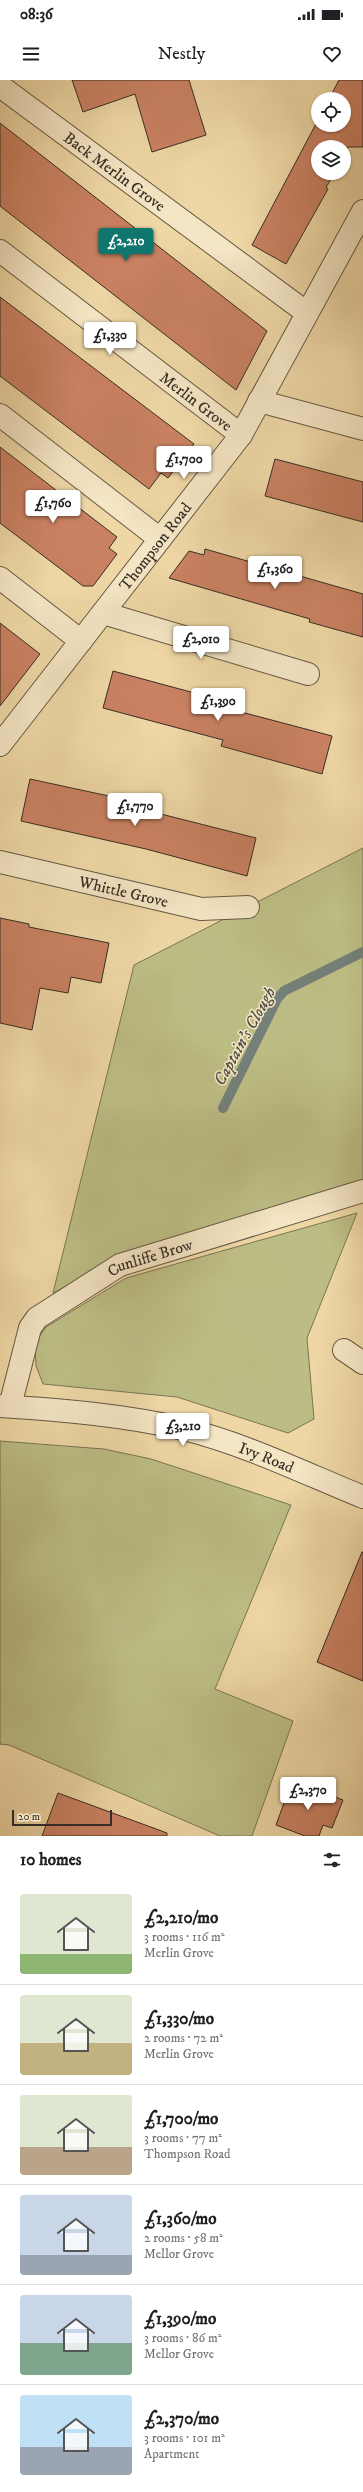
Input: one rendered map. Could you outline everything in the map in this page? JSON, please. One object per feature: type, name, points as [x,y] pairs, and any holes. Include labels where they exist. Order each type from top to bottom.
[{"type":"street","name":"Back Merlin Grove","points":[[0,86],[307,313]]},
{"type":"street","name":"Thompson Road","points":[[0,745],[241,435],[363,211]]},
{"type":"street","name":"Merlin Grove","points":[[0,251],[241,435]]},
{"type":"street","points":[[259,401],[363,429]]},
{"type":"street","points":[[0,415],[160,539]]},
{"type":"street","points":[[0,578],[81,641]]},
{"type":"street","points":[[103,613],[308,674]]},
{"type":"street","name":"Whittle Grove","points":[[0,862],[201,909],[248,907]]},
{"type":"street","name":"Cunliffe Brow","points":[[5,1406],[30,1328],[37,1318],[120,1265],[363,1191]]},
{"type":"street","points":[[344,1350],[363,1363]]},
{"type":"street","name":"Ivy Road","points":[[5,1406],[133,1419],[185,1430],[234,1445],[361,1491]]},
{"type":"green space","points":[[363,848],[363,1183],[131,1253],[53,1293],[134,965]]},
{"type":"green space","points":[[357,1213],[307,1338],[314,1419],[288,1433],[177,1397],[43,1384],[36,1366],[35,1343],[46,1327],[126,1278]]},
{"type":"green space","points":[[0,1441],[104,1449],[151,1459],[291,1505],[215,1689],[293,1721],[252,1836],[220,1836],[9,1745],[0,1744]]},
{"type":"building","points":[[72,80],[189,80],[206,135],[152,152],[135,94],[83,112]]},
{"type":"building","points":[[339,80],[363,80],[363,147],[351,147],[351,140],[311,140],[311,180],[330,180],[326,188],[328,189],[286,264],[252,245],[312,132],[351,132],[351,92],[333,92]]},
{"type":"building","points":[[0,123],[267,331],[236,390],[0,206]]},
{"type":"building","points":[[0,297],[194,444],[168,478],[161,473],[149,489],[0,376]]},
{"type":"building","points":[[0,447],[117,537],[109,548],[117,554],[93,586],[83,586],[0,523]]},
{"type":"building","points":[[275,459],[363,482],[363,522],[265,496]]},
{"type":"building","points":[[205,549],[363,594],[363,637],[309,622],[310,619],[169,578],[189,551],[204,555]]},
{"type":"building","points":[[0,623],[40,654],[0,706]]},
{"type":"building","points":[[113,671],[213,698],[211,704],[332,736],[322,774],[221,746],[223,740],[103,708]]},
{"type":"building","points":[[30,779],[146,804],[145,810],[256,838],[247,876],[146,849],[21,821]]},
{"type":"building","points":[[0,918],[29,924],[29,927],[109,943],[101,983],[71,977],[68,993],[40,988],[32,1030],[0,1023]]},
{"type":"building","points":[[363,1552],[363,1681],[317,1662]]},
{"type":"building","points":[[292,1781],[343,1800],[332,1828],[323,1825],[319,1836],[305,1836],[276,1825]]},
{"type":"building","points":[[58,1793],[167,1833],[167,1836],[42,1836]]},
{"type":"waterway","name":"Captain's Clough","points":[[223,1108],[277,999],[284,991],[363,952]]}]
